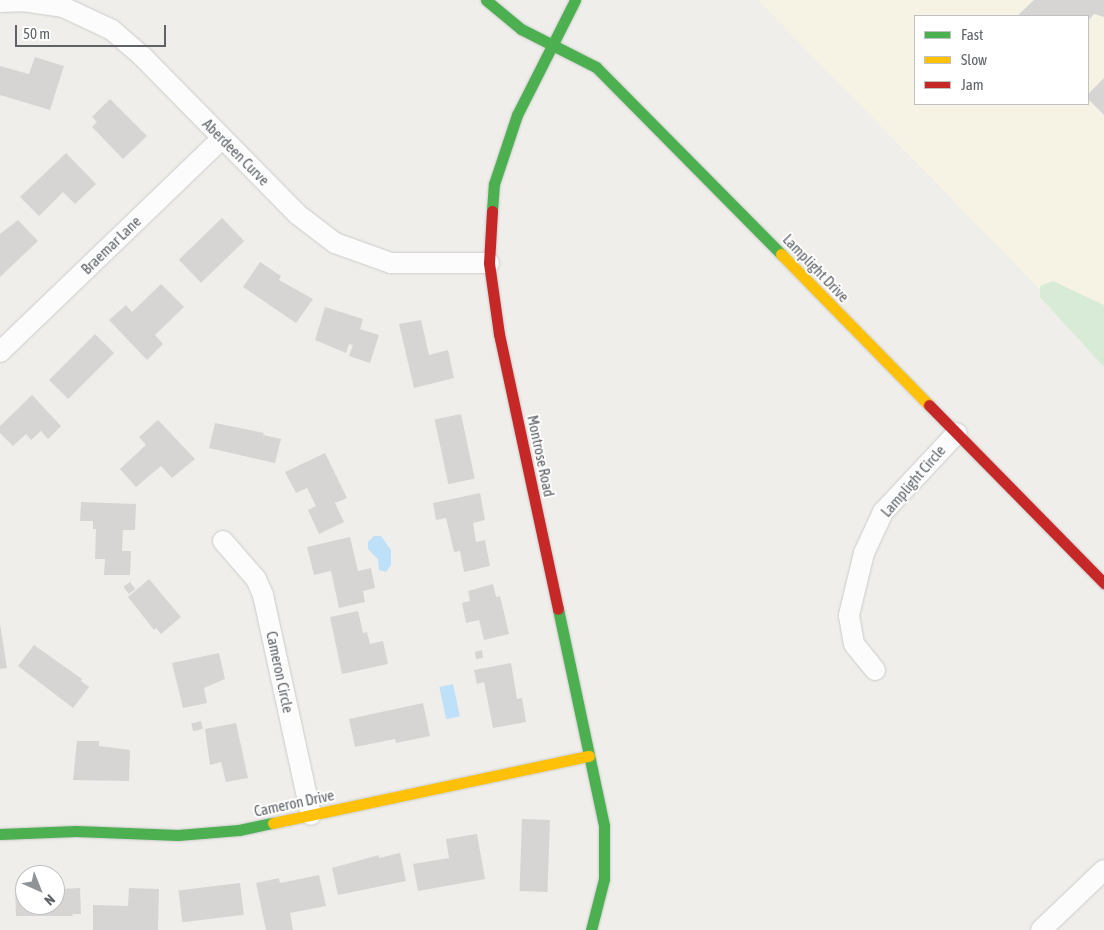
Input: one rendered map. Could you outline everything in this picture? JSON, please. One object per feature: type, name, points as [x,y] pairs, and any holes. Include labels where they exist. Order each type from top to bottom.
[{"type":"street","name":"Lamplight Drive","points":[[486,0],[520,29],[553,43],[596,67],[613,82],[1104,583]]},
{"type":"street","name":"Montrose Road","points":[[575,0],[503,152],[494,184],[489,263],[499,334],[589,756],[606,847],[603,890],[591,930]]},
{"type":"street","name":"Aberdeen Curve","points":[[0,2],[24,1],[63,7],[101,23],[131,45],[307,223],[344,248],[378,260],[405,264],[489,263]]},
{"type":"street","name":"Braemar Lane","points":[[0,352],[222,138]]},
{"type":"street","name":"Lamplight Circle","points":[[874,670],[854,644],[849,615],[864,553],[883,512],[957,434]]},
{"type":"street","name":"Cameron Circle","points":[[223,541],[256,579],[263,595],[310,815]]},
{"type":"street","name":"Cameron Drive","points":[[0,834],[59,831],[178,835],[239,830],[589,756]]},
{"type":"street","points":[[1041,930],[1104,870]]},
{"type":"shaded area","points":[[758,0],[1104,0],[1104,355]]},
{"type":"green space","points":[[1053,281],[1104,305],[1104,367],[1040,297],[1040,286]]},
{"type":"water","points":[[374,536],[381,536],[391,550],[391,565],[386,572],[379,570],[378,559],[368,549],[368,542]]},
{"type":"water","points":[[453,684],[460,716],[446,719],[439,687]]},
{"type":"building","points":[[1034,0],[1104,0],[1104,17],[1094,14],[1089,20],[1089,15],[1018,15]]},
{"type":"building","points":[[35,57],[64,66],[50,110],[0,95],[0,66],[29,74]]},
{"type":"building","points":[[1104,78],[1104,115],[1089,100],[1089,93]]},
{"type":"building","points":[[110,99],[147,136],[123,159],[92,127],[97,122],[92,117]]},
{"type":"building","points":[[66,153],[96,184],[75,204],[63,192],[39,216],[20,197]]},
{"type":"building","points":[[222,218],[244,241],[201,283],[179,260]]},
{"type":"building","points":[[18,220],[38,241],[0,277],[0,234]]},
{"type":"building","points":[[260,262],[281,276],[279,280],[313,299],[296,323],[243,287]]},
{"type":"building","points":[[161,284],[184,307],[155,335],[163,344],[147,360],[109,320],[126,305],[132,312]]},
{"type":"building","points":[[325,307],[363,319],[360,329],[379,335],[370,363],[349,356],[353,345],[349,344],[346,353],[315,340]]},
{"type":"building","points":[[421,320],[429,355],[448,350],[454,378],[414,388],[399,324]]},
{"type":"building","points":[[95,334],[114,353],[68,399],[49,380]]},
{"type":"building","points":[[32,395],[61,426],[48,439],[41,431],[31,440],[26,434],[13,446],[0,433],[0,426]]},
{"type":"building","points":[[461,414],[475,479],[448,484],[435,420]]},
{"type":"building","points":[[158,420],[195,459],[172,478],[161,466],[136,487],[120,469],[146,445],[139,437]]},
{"type":"building","points":[[215,423],[264,433],[263,435],[281,439],[275,463],[209,448]]},
{"type":"building","points":[[325,453],[347,498],[335,503],[344,522],[319,534],[308,510],[316,506],[307,488],[296,493],[285,472]]},
{"type":"building","points":[[480,493],[485,520],[473,523],[476,542],[485,540],[490,566],[464,572],[460,551],[454,552],[446,518],[436,520],[433,503]]},
{"type":"building","points":[[81,502],[136,504],[135,530],[123,530],[122,551],[131,551],[130,575],[104,575],[105,559],[95,559],[96,529],[93,529],[93,521],[80,521]]},
{"type":"building","points":[[350,537],[358,571],[371,568],[375,588],[363,591],[365,602],[339,608],[331,571],[314,575],[307,547]]},
{"type":"building","points":[[149,579],[181,617],[161,634],[156,628],[154,630],[128,597]]},
{"type":"building","points":[[130,582],[135,589],[129,594],[124,587]]},
{"type":"building","points":[[493,584],[496,597],[500,596],[509,634],[484,640],[479,620],[466,623],[462,603],[470,601],[468,591]]},
{"type":"building","points":[[358,611],[363,633],[367,632],[370,644],[383,641],[388,664],[342,674],[330,617]]},
{"type":"building","points":[[0,624],[7,668],[0,669]]},
{"type":"building","points":[[34,645],[82,679],[81,681],[89,687],[73,708],[18,666]]},
{"type":"building","points":[[482,650],[483,658],[476,659],[475,652]]},
{"type":"building","points":[[219,653],[225,679],[204,688],[207,703],[183,708],[172,663]]},
{"type":"building","points":[[511,663],[517,699],[522,698],[526,722],[493,728],[484,682],[477,684],[474,670]]},
{"type":"building","points":[[423,703],[430,736],[396,743],[395,739],[355,747],[349,719]]},
{"type":"building","points":[[201,721],[203,729],[193,731],[191,723]]},
{"type":"building","points":[[236,723],[248,778],[226,782],[221,762],[210,765],[205,729]]},
{"type":"building","points":[[77,741],[99,741],[99,746],[130,750],[129,781],[73,780]]},
{"type":"building","points":[[522,819],[550,820],[547,892],[519,891]]},
{"type":"building","points":[[477,834],[485,879],[418,891],[413,864],[449,858],[446,839]]},
{"type":"building","points":[[400,853],[406,881],[338,895],[332,868],[379,855],[379,858]]},
{"type":"building","points":[[319,875],[326,906],[290,913],[293,930],[266,930],[256,883],[279,878],[280,883]]},
{"type":"building","points":[[240,883],[244,915],[182,922],[178,891]]},
{"type":"building","points":[[80,888],[81,914],[72,914],[73,916],[16,916],[65,915],[65,889]]},
{"type":"building","points":[[129,888],[159,889],[158,930],[93,930],[93,905],[128,906]]},
{"type":"traffic: fast","points":[[486,0],[521,29],[596,67],[781,254]]},
{"type":"traffic: fast","points":[[492,211],[494,184],[517,115],[575,0]]},
{"type":"traffic: fast","points":[[558,609],[604,826],[604,879],[591,930]]},
{"type":"traffic: fast","points":[[0,834],[76,831],[178,835],[239,830],[273,823]]},
{"type":"traffic: slow","points":[[781,254],[929,405]]},
{"type":"traffic: slow","points":[[273,823],[589,756]]},
{"type":"traffic: jam","points":[[492,211],[489,263],[499,334],[558,609]]},
{"type":"traffic: jam","points":[[929,405],[1104,583]]}]
